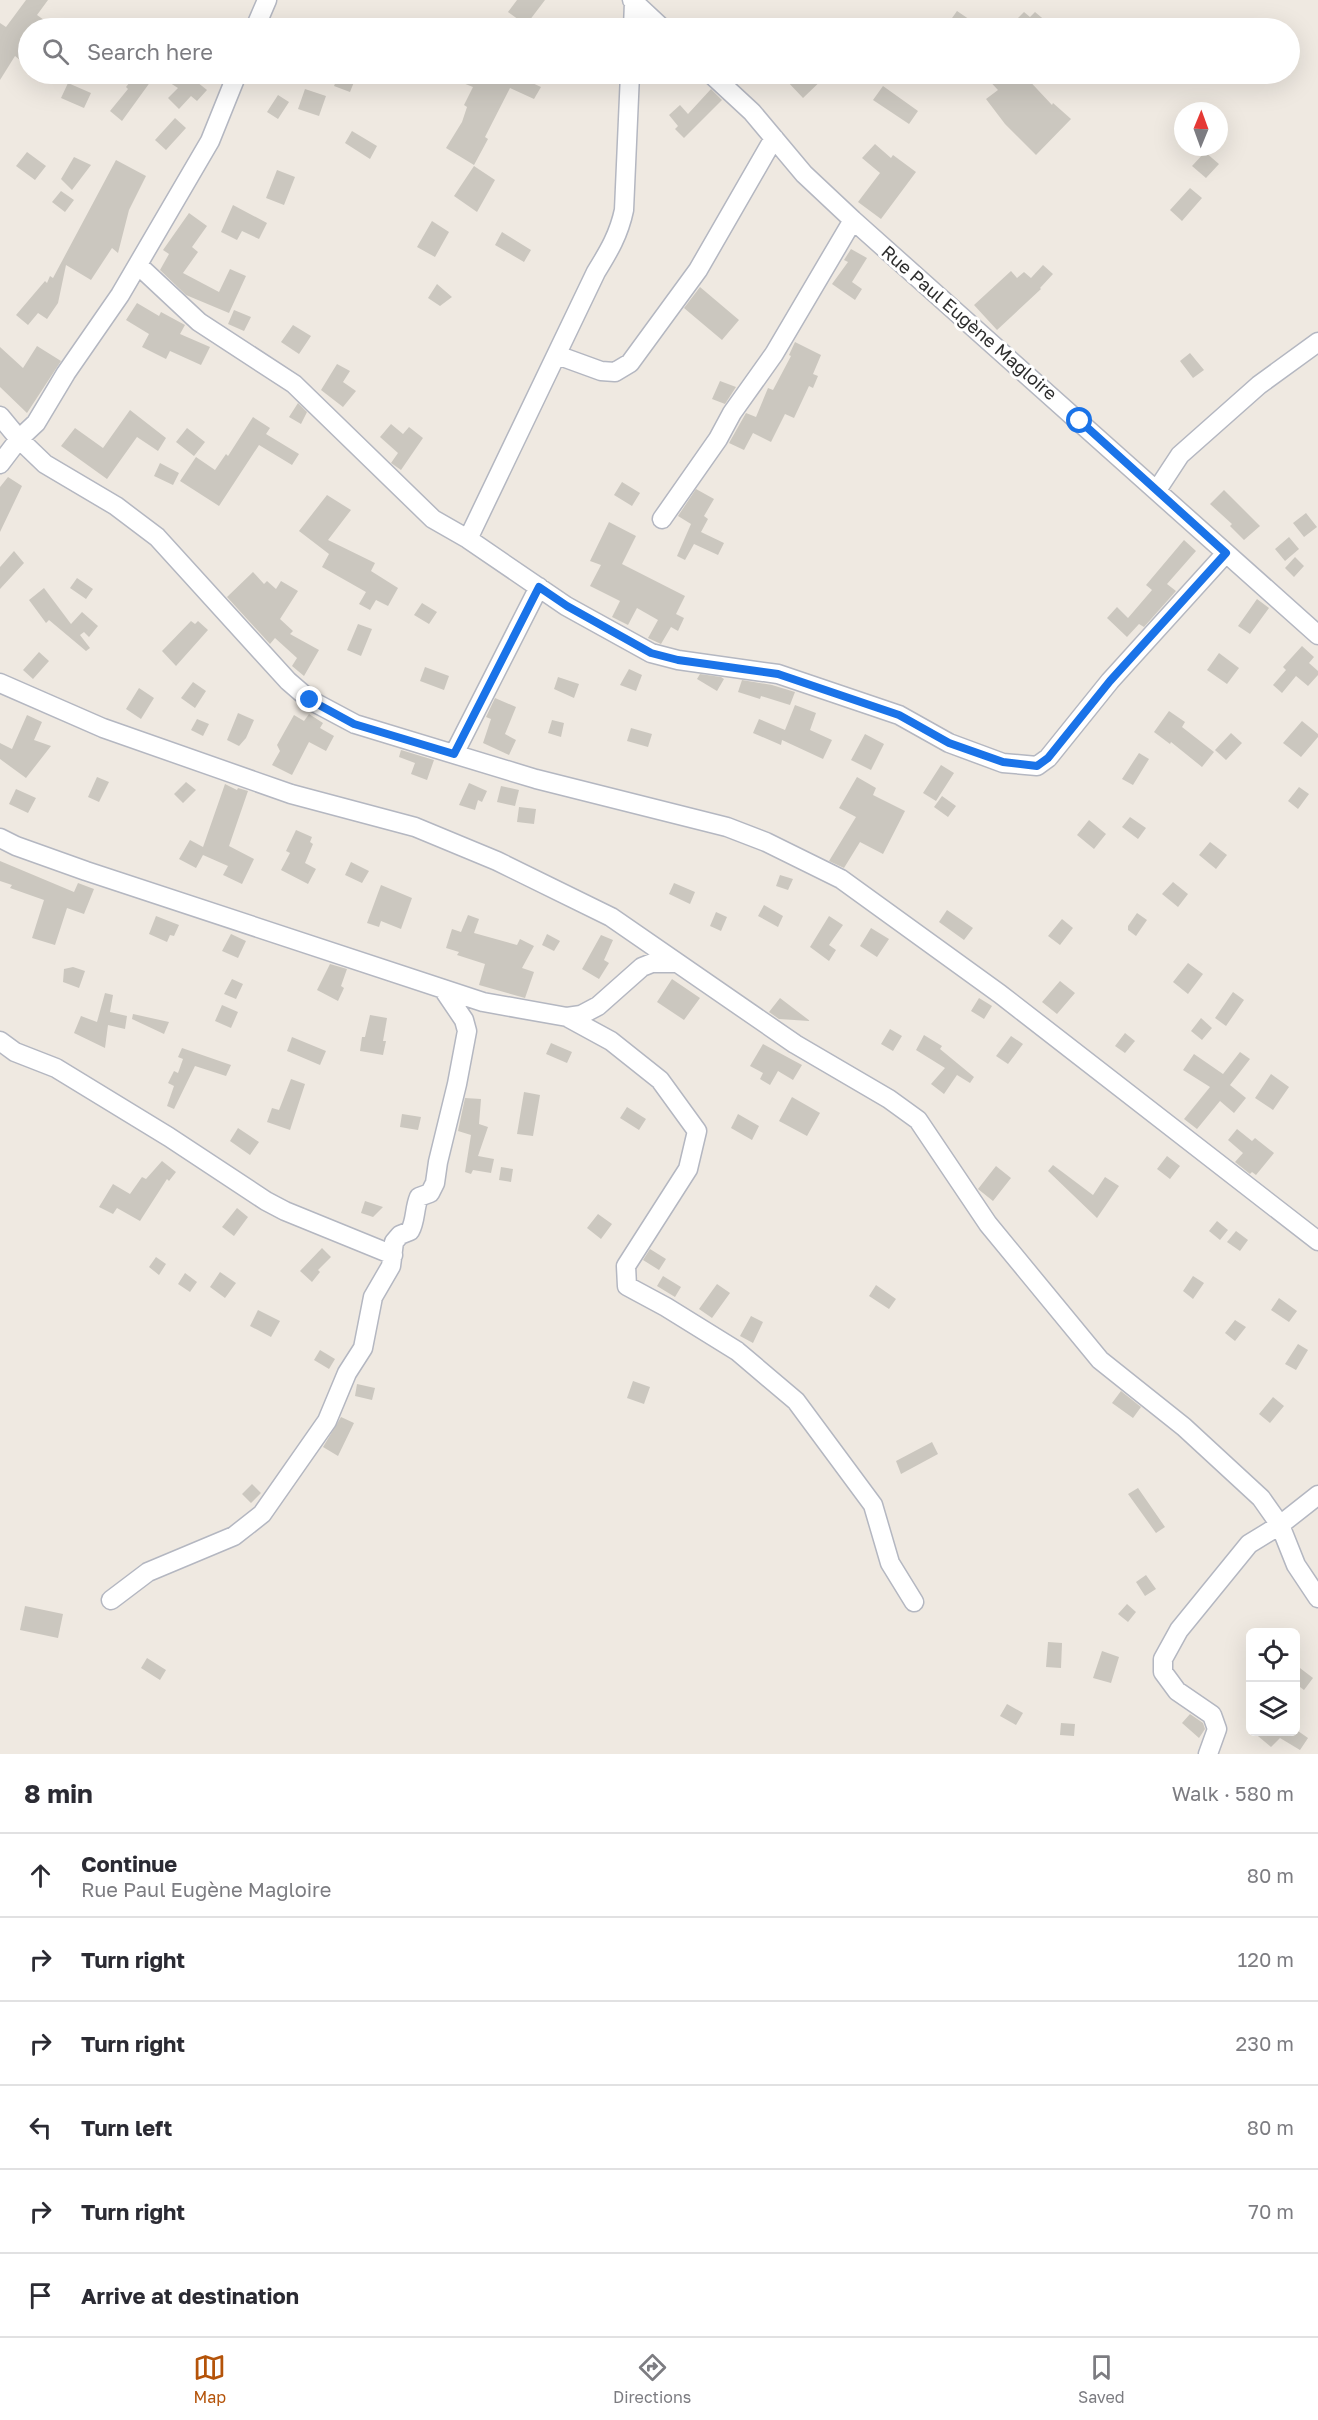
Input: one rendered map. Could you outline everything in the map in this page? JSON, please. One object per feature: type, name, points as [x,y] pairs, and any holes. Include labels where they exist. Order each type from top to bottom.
[{"type":"street","points":[[259,18],[267,0]]},
{"type":"street","points":[[633,1],[633,18]]},
{"type":"street","points":[[633,1],[651,18]]},
{"type":"street","points":[[0,464],[36,423],[66,373],[138,265],[210,141],[233,84]]},
{"type":"street","points":[[468,538],[596,272],[615,242],[624,210],[630,84]]},
{"type":"street","name":"Rue Paul Eugène Magloire","points":[[722,84],[752,112],[804,174],[1318,635]]},
{"type":"street","points":[[557,355],[602,371],[615,372],[630,363],[698,270],[774,138]]},
{"type":"street","points":[[662,519],[774,354],[854,220]]},
{"type":"street","points":[[138,265],[199,322],[294,384],[433,519],[468,538],[567,606],[651,653],[678,660],[778,674],[899,715],[949,743],[1003,762],[1037,766],[1048,758],[1110,681],[1226,553]]},
{"type":"street","points":[[1157,490],[1180,455],[1259,385],[1318,342]]},
{"type":"street","points":[[0,416],[19,440],[45,464],[116,506],[157,537],[288,681],[310,700],[354,724],[536,779],[728,826],[841,879],[1000,994],[1318,1241]]},
{"type":"street","points":[[454,754],[539,587]]},
{"type":"street","points":[[0,683],[103,728],[291,794],[415,827],[497,861],[611,918],[795,1044],[889,1099],[918,1120],[988,1224],[1100,1360],[1184,1427],[1261,1498],[1280,1525],[1296,1565],[1318,1598]]},
{"type":"street","points":[[0,838],[86,872],[483,1002],[567,1017],[581,1015],[598,1006],[642,967],[652,963],[676,963]]},
{"type":"street","points":[[111,1600],[148,1572],[234,1536],[262,1514],[327,1421],[347,1373],[363,1348],[373,1296],[391,1266],[394,1242],[400,1235],[410,1232],[414,1224],[414,1208],[420,1197],[430,1193],[435,1183],[438,1162],[458,1084],[467,1031],[464,1020],[443,989]]},
{"type":"street","points":[[567,1017],[611,1041],[660,1080],[697,1131],[688,1168],[626,1266],[627,1286],[737,1351],[796,1401],[873,1505],[890,1563],[914,1602]]},
{"type":"street","points":[[0,1041],[15,1052],[56,1068],[169,1137],[275,1206],[393,1255]]},
{"type":"street","points":[[1208,1754],[1217,1730],[1212,1715],[1177,1691],[1163,1672],[1163,1659],[1179,1630],[1249,1544],[1280,1525],[1318,1495]]},
{"type":"building","points":[[26,0],[48,0],[37,15],[41,18],[18,18],[18,58],[15,56],[0,80],[0,23],[6,27]]},
{"type":"building","points":[[517,0],[545,0],[531,18],[516,18],[508,12]]},
{"type":"building","points":[[957,11],[967,18],[952,18]]},
{"type":"building","points":[[1024,12],[1030,17],[1035,12],[1042,18],[1018,18]]},
{"type":"building","points":[[68,84],[91,93],[84,108],[61,98]]},
{"type":"building","points":[[128,84],[149,84],[122,121],[110,111],[128,89],[126,87]]},
{"type":"building","points":[[172,84],[200,84],[207,90],[197,101],[191,96],[179,109],[168,98],[178,88]]},
{"type":"building","points":[[335,84],[353,84],[350,92],[334,86]]},
{"type":"building","points":[[465,84],[535,84],[541,87],[534,99],[510,88],[485,137],[488,139],[474,165],[446,148],[462,122],[467,107],[464,105],[473,87]]},
{"type":"building","points":[[790,84],[818,84],[803,98]]},
{"type":"building","points":[[992,84],[1032,84],[1052,105],[1053,103],[1071,119],[1036,155],[1005,124],[986,99],[998,90]]},
{"type":"building","points":[[883,86],[918,111],[909,124],[873,100]]},
{"type":"building","points":[[305,89],[326,96],[319,116],[298,109]]},
{"type":"building","points":[[711,89],[722,100],[684,138],[675,129],[678,126],[669,115],[680,105],[688,114]]},
{"type":"building","points":[[278,95],[289,102],[278,119],[267,112]]},
{"type":"building","points":[[175,118],[186,128],[166,150],[155,140]]},
{"type":"building","points":[[352,131],[377,146],[370,159],[345,143]]},
{"type":"building","points":[[875,144],[891,158],[893,155],[916,172],[881,219],[858,202],[880,173],[862,158]]},
{"type":"building","points":[[27,152],[46,166],[35,180],[16,166]]},
{"type":"building","points":[[1201,156],[1210,156],[1219,164],[1206,178],[1192,166]]},
{"type":"building","points":[[74,157],[91,165],[72,190],[61,179]]},
{"type":"building","points":[[116,160],[146,176],[129,210],[118,253],[112,248],[91,280],[66,265],[58,303],[47,319],[38,313],[28,325],[16,315],[45,281],[47,283],[50,276],[53,278]]},
{"type":"building","points":[[474,166],[495,180],[477,212],[454,196]]},
{"type":"building","points":[[277,170],[295,177],[284,205],[266,198]]},
{"type":"building","points":[[1190,188],[1202,198],[1182,221],[1170,210]]},
{"type":"building","points":[[61,191],[74,200],[65,212],[52,202]]},
{"type":"building","points":[[233,205],[267,223],[259,239],[242,231],[237,240],[221,232]]},
{"type":"building","points":[[189,213],[207,226],[192,247],[198,252],[183,273],[219,292],[230,269],[246,276],[229,313],[186,295],[160,270],[169,254],[163,250]]},
{"type":"building","points":[[432,221],[449,232],[435,257],[417,247]]},
{"type":"building","points":[[502,232],[531,250],[524,262],[495,245]]},
{"type":"building","points":[[851,249],[867,258],[852,282],[862,289],[855,300],[832,284],[848,262],[844,260]]},
{"type":"building","points":[[1043,265],[1053,274],[1041,289],[997,330],[974,305],[1011,271],[1017,278],[1024,272],[1031,278]]},
{"type":"building","points":[[437,284],[452,297],[440,306],[428,298]]},
{"type":"building","points":[[700,287],[739,320],[722,340],[684,308]]},
{"type":"building","points":[[137,303],[159,316],[161,312],[185,325],[180,334],[210,347],[201,365],[170,351],[166,359],[142,347],[149,334],[126,320]]},
{"type":"building","points":[[234,310],[251,317],[244,331],[228,324]]},
{"type":"building","points":[[293,325],[311,336],[299,354],[281,342]]},
{"type":"building","points":[[795,342],[821,355],[813,374],[818,376],[813,388],[809,386],[794,418],[785,414],[771,442],[753,433],[744,450],[729,443],[746,413],[756,417],[768,388],[773,390],[791,356],[789,355]]},
{"type":"building","points":[[37,346],[61,361],[27,413],[0,387],[0,347],[23,368]]},
{"type":"building","points":[[1190,353],[1204,370],[1193,378],[1180,361]]},
{"type":"building","points":[[337,364],[350,371],[343,382],[356,391],[343,407],[321,390]]},
{"type":"building","points":[[720,381],[736,387],[725,404],[712,399]]},
{"type":"building","points":[[298,403],[307,412],[301,424],[289,417]]},
{"type":"building","points":[[130,410],[166,438],[158,451],[137,437],[107,479],[61,446],[75,428],[103,448]]},
{"type":"building","points":[[253,417],[270,428],[266,434],[299,454],[292,465],[259,445],[219,506],[180,481],[196,457],[215,470],[226,454],[228,456]]},
{"type":"building","points":[[391,424],[403,434],[409,427],[423,438],[401,470],[391,463],[398,453],[380,437]]},
{"type":"building","points":[[187,428],[205,442],[194,456],[176,442]]},
{"type":"building","points":[[160,463],[179,473],[173,485],[154,476]]},
{"type":"building","points":[[8,477],[22,486],[0,532],[0,487]]},
{"type":"building","points":[[622,482],[640,493],[632,506],[614,495]]},
{"type":"building","points":[[696,489],[714,499],[704,516],[708,519],[701,532],[724,543],[718,555],[694,544],[685,560],[677,556],[691,524],[678,516]]},
{"type":"building","points":[[1224,490],[1260,526],[1244,540],[1230,526],[1232,524],[1210,504]]},
{"type":"building","points":[[327,495],[351,510],[328,540],[375,563],[371,571],[398,588],[388,606],[376,600],[370,610],[359,604],[366,592],[322,567],[329,554],[299,531]]},
{"type":"building","points":[[1306,513],[1317,527],[1304,537],[1293,523]]},
{"type":"building","points":[[609,522],[636,536],[622,564],[685,596],[676,614],[684,618],[678,631],[671,627],[661,644],[648,638],[658,620],[637,608],[628,625],[612,617],[620,601],[590,586],[601,565],[590,561]]},
{"type":"building","points":[[1289,537],[1299,549],[1285,561],[1275,549]]},
{"type":"building","points":[[1184,540],[1196,551],[1167,584],[1176,591],[1144,627],[1139,624],[1127,637],[1107,618],[1117,607],[1128,618],[1152,590],[1146,585]]},
{"type":"building","points":[[14,551],[24,563],[0,589],[0,567]]},
{"type":"building","points":[[1295,557],[1304,566],[1294,577],[1285,568]]},
{"type":"building","points":[[253,572],[264,584],[267,581],[276,589],[281,581],[298,591],[280,619],[293,631],[290,634],[319,650],[304,676],[292,666],[297,658],[275,638],[270,644],[227,597]]},
{"type":"building","points":[[77,578],[93,589],[86,599],[70,588]]},
{"type":"building","points":[[44,588],[71,624],[82,612],[98,626],[89,637],[84,632],[80,635],[90,648],[86,651],[49,620],[46,623],[29,600]]},
{"type":"building","points":[[1257,599],[1269,608],[1250,634],[1238,626]]},
{"type":"building","points":[[422,603],[437,612],[429,624],[414,615]]},
{"type":"building","points":[[191,621],[195,624],[198,621],[208,630],[176,666],[162,651]]},
{"type":"building","points":[[358,624],[372,629],[361,656],[347,650]]},
{"type":"building","points":[[1302,646],[1314,657],[1309,663],[1318,671],[1318,675],[1308,686],[1296,676],[1282,693],[1273,685],[1286,670],[1283,667]]},
{"type":"building","points":[[39,652],[49,661],[33,679],[23,670]]},
{"type":"building","points":[[1219,653],[1239,668],[1227,684],[1207,670]]},
{"type":"building","points":[[425,667],[449,676],[444,690],[420,681]]},
{"type":"building","points":[[629,669],[642,675],[636,691],[620,685]]},
{"type":"building","points":[[700,674],[724,679],[717,691],[697,679]]},
{"type":"building","points":[[558,677],[579,684],[574,698],[554,689]]},
{"type":"building","points":[[742,680],[795,692],[790,705],[761,696],[760,699],[738,692]]},
{"type":"building","points":[[193,682],[206,691],[195,708],[181,698]]},
{"type":"building","points":[[139,688],[154,698],[141,719],[126,709]]},
{"type":"building","points":[[495,698],[516,707],[505,734],[516,740],[509,755],[483,743],[491,719],[486,717]]},
{"type":"building","points":[[795,705],[816,713],[810,730],[832,740],[823,759],[782,740],[781,745],[753,733],[759,719],[785,730]]},
{"type":"building","points":[[1169,711],[1185,722],[1182,727],[1214,752],[1202,767],[1171,742],[1170,744],[1154,732]]},
{"type":"building","points":[[238,713],[254,720],[246,738],[239,746],[227,740]]},
{"type":"building","points":[[309,714],[323,723],[320,728],[334,736],[326,751],[309,742],[292,775],[272,765],[280,751],[277,745],[294,715],[304,721]]},
{"type":"building","points":[[27,715],[42,722],[34,740],[51,746],[26,778],[0,759],[0,743],[12,749]]},
{"type":"building","points":[[197,719],[209,724],[203,736],[191,730]]},
{"type":"building","points":[[552,720],[564,723],[561,737],[548,733]]},
{"type":"building","points":[[1302,721],[1318,734],[1318,737],[1301,757],[1283,743]]},
{"type":"building","points":[[631,728],[652,734],[648,747],[627,741]]},
{"type":"building","points":[[1231,733],[1242,743],[1226,760],[1215,750]]},
{"type":"building","points":[[865,734],[884,744],[871,770],[851,760]]},
{"type":"building","points":[[401,750],[434,760],[427,780],[411,774],[415,763],[399,757]]},
{"type":"building","points":[[1139,753],[1149,759],[1133,785],[1122,779]]},
{"type":"building","points":[[941,765],[954,773],[936,801],[923,793]]},
{"type":"building","points":[[97,777],[109,782],[99,802],[88,797]]},
{"type":"building","points":[[857,777],[876,788],[873,795],[905,811],[883,854],[860,842],[844,868],[829,861],[856,817],[839,808]]},
{"type":"building","points":[[186,782],[196,790],[183,803],[174,794]]},
{"type":"building","points":[[469,783],[487,791],[482,802],[478,800],[475,810],[459,805]]},
{"type":"building","points":[[225,784],[237,790],[238,788],[248,791],[229,846],[254,859],[242,884],[223,875],[228,866],[203,855],[196,868],[179,859],[190,840],[203,847]]},
{"type":"building","points":[[501,786],[519,790],[515,806],[497,802]]},
{"type":"building","points":[[1299,787],[1309,794],[1298,809],[1288,801]]},
{"type":"building","points":[[16,789],[36,798],[28,813],[9,804]]},
{"type":"building","points":[[942,796],[956,806],[948,817],[934,807]]},
{"type":"building","points":[[519,807],[536,809],[534,824],[517,822]]},
{"type":"building","points":[[1130,817],[1146,828],[1138,839],[1122,827]]},
{"type":"building","points":[[1089,820],[1106,834],[1094,849],[1077,835]]},
{"type":"building","points":[[296,830],[312,837],[310,842],[313,844],[305,863],[316,869],[308,884],[281,870],[290,853],[286,851]]},
{"type":"building","points":[[1210,842],[1227,855],[1216,869],[1199,855]]},
{"type":"building","points":[[0,861],[74,892],[78,883],[94,889],[84,914],[67,908],[55,945],[32,938],[44,900],[10,888],[12,885],[0,881]]},
{"type":"building","points":[[351,862],[369,871],[362,883],[345,875]]},
{"type":"building","points":[[780,875],[793,879],[788,890],[776,886]]},
{"type":"building","points":[[1173,882],[1188,894],[1178,907],[1162,894]]},
{"type":"building","points":[[674,883],[695,892],[690,904],[669,894]]},
{"type":"building","points":[[381,885],[412,898],[401,929],[381,921],[379,927],[367,923]]},
{"type":"building","points":[[764,905],[783,916],[778,927],[758,916]]},
{"type":"building","points":[[947,910],[973,928],[964,940],[939,922]]},
{"type":"building","points":[[716,912],[727,917],[721,931],[710,926]]},
{"type":"building","points":[[1137,913],[1147,920],[1136,936],[1128,930],[1128,926]]},
{"type":"building","points":[[468,915],[479,919],[474,933],[517,945],[520,939],[534,946],[522,968],[534,972],[525,998],[479,985],[485,964],[457,955],[459,952],[446,948],[452,929],[461,932]]},
{"type":"building","points":[[156,916],[179,925],[174,936],[170,935],[167,942],[149,934]]},
{"type":"building","points":[[829,916],[843,925],[829,945],[836,950],[829,961],[810,947]]},
{"type":"building","points":[[1062,919],[1073,928],[1060,945],[1048,936]]},
{"type":"building","points":[[871,928],[889,939],[877,957],[860,946]]},
{"type":"building","points":[[231,934],[246,941],[238,958],[222,951]]},
{"type":"building","points":[[547,934],[560,941],[554,951],[542,945]]},
{"type":"building","points":[[601,935],[613,940],[604,960],[609,963],[599,979],[582,969]]},
{"type":"building","points":[[1188,963],[1203,974],[1188,994],[1173,982]]},
{"type":"building","points":[[330,964],[347,969],[341,986],[344,988],[338,1001],[317,990]]},
{"type":"building","points":[[73,967],[85,971],[79,988],[63,982],[64,969]]},
{"type":"building","points":[[232,979],[243,984],[236,999],[224,994]]},
{"type":"building","points":[[672,979],[700,998],[684,1020],[657,1002]]},
{"type":"building","points":[[1060,981],[1075,993],[1057,1014],[1042,1002]]},
{"type":"building","points":[[1233,992],[1244,1000],[1226,1026],[1215,1018]]},
{"type":"building","points":[[105,993],[113,995],[110,1012],[127,1016],[125,1029],[108,1025],[105,1048],[74,1033],[81,1016],[97,1022]]},
{"type":"building","points":[[780,998],[810,1021],[779,1019],[769,1012]]},
{"type":"building","points":[[979,998],[992,1006],[984,1019],[971,1011]]},
{"type":"building","points":[[222,1005],[238,1012],[231,1028],[215,1021]]},
{"type":"building","points":[[133,1014],[169,1022],[164,1034],[132,1019]]},
{"type":"building","points":[[370,1015],[387,1018],[383,1055],[360,1051],[362,1037],[365,1037]]},
{"type":"building","points":[[1201,1018],[1212,1028],[1202,1040],[1191,1031]]},
{"type":"building","points":[[890,1029],[902,1036],[893,1051],[881,1044]]},
{"type":"building","points":[[1125,1033],[1135,1041],[1125,1053],[1115,1046]]},
{"type":"building","points":[[924,1035],[942,1046],[940,1049],[974,1077],[970,1083],[957,1075],[944,1094],[931,1084],[945,1068],[916,1050]]},
{"type":"building","points":[[1011,1036],[1023,1044],[1008,1064],[996,1056]]},
{"type":"building","points":[[292,1037],[326,1051],[320,1065],[287,1051]]},
{"type":"building","points":[[551,1043],[572,1052],[567,1063],[546,1054]]},
{"type":"building","points":[[763,1044],[802,1065],[793,1080],[778,1071],[770,1085],[760,1079],[763,1073],[750,1066]]},
{"type":"building","points":[[182,1048],[231,1065],[226,1076],[195,1066],[174,1109],[167,1106],[174,1086],[168,1083],[174,1071],[178,1073],[183,1059],[178,1057]]},
{"type":"building","points":[[1240,1052],[1250,1059],[1230,1085],[1246,1098],[1234,1113],[1220,1101],[1197,1129],[1184,1119],[1210,1087],[1183,1070],[1194,1054],[1223,1074]]},
{"type":"building","points":[[1271,1074],[1289,1087],[1273,1110],[1255,1098]]},
{"type":"building","points":[[291,1079],[305,1084],[290,1130],[267,1122],[272,1108],[279,1110]]},
{"type":"building","points":[[524,1092],[540,1095],[533,1136],[517,1134]]},
{"type":"building","points":[[792,1097],[820,1113],[807,1136],[779,1121]]},
{"type":"building","points":[[465,1098],[481,1099],[479,1124],[488,1127],[478,1156],[494,1159],[491,1173],[473,1170],[471,1174],[465,1172],[471,1135],[458,1131]]},
{"type":"building","points":[[627,1107],[646,1119],[639,1130],[620,1118]]},
{"type":"building","points":[[402,1114],[421,1117],[418,1130],[400,1127]]},
{"type":"building","points":[[738,1114],[759,1126],[752,1140],[731,1128]]},
{"type":"building","points":[[238,1128],[259,1142],[250,1155],[230,1141]]},
{"type":"building","points":[[1237,1129],[1252,1141],[1255,1138],[1274,1153],[1256,1175],[1252,1172],[1250,1174],[1235,1162],[1243,1153],[1228,1140]]},
{"type":"building","points":[[1167,1156],[1180,1166],[1170,1179],[1157,1169]]},
{"type":"building","points":[[162,1161],[176,1172],[169,1181],[167,1179],[140,1221],[117,1208],[113,1214],[99,1207],[113,1184],[130,1194],[142,1177],[146,1179]]},
{"type":"building","points":[[1053,1165],[1093,1195],[1105,1177],[1119,1186],[1097,1218],[1048,1171]]},
{"type":"building","points":[[996,1166],[1011,1178],[993,1201],[978,1189]]},
{"type":"building","points":[[501,1167],[513,1169],[511,1182],[499,1180]]},
{"type":"building","points":[[365,1201],[383,1207],[373,1217],[361,1213]]},
{"type":"building","points":[[237,1208],[248,1217],[234,1236],[222,1227]]},
{"type":"building","points":[[598,1214],[612,1224],[601,1239],[587,1228]]},
{"type":"building","points":[[1217,1221],[1228,1230],[1220,1240],[1209,1231]]},
{"type":"building","points":[[1236,1231],[1248,1240],[1240,1251],[1227,1242]]},
{"type":"building","points":[[322,1248],[331,1257],[318,1270],[320,1272],[312,1282],[300,1271]]},
{"type":"building","points":[[650,1249],[666,1259],[659,1270],[643,1260]]},
{"type":"building","points":[[156,1257],[166,1264],[159,1275],[149,1267]]},
{"type":"building","points":[[220,1272],[236,1283],[225,1298],[210,1287]]},
{"type":"building","points":[[185,1273],[197,1282],[190,1292],[178,1284]]},
{"type":"building","points":[[663,1276],[681,1287],[675,1297],[657,1286]]},
{"type":"building","points":[[1193,1276],[1204,1283],[1193,1299],[1183,1291]]},
{"type":"building","points":[[717,1284],[730,1293],[712,1318],[699,1309]]},
{"type":"building","points":[[876,1285],[896,1299],[889,1309],[869,1296]]},
{"type":"building","points":[[1279,1298],[1297,1311],[1289,1322],[1271,1310]]},
{"type":"building","points":[[258,1310],[280,1321],[271,1337],[250,1326]]},
{"type":"building","points":[[751,1316],[763,1322],[753,1343],[740,1336]]},
{"type":"building","points":[[1235,1320],[1246,1327],[1235,1341],[1225,1333]]},
{"type":"building","points":[[1298,1344],[1308,1350],[1296,1370],[1285,1364]]},
{"type":"building","points":[[320,1350],[335,1359],[329,1369],[314,1360]]},
{"type":"building","points":[[633,1381],[650,1387],[644,1404],[627,1398]]},
{"type":"building","points":[[357,1384],[375,1388],[372,1400],[355,1396]]},
{"type":"building","points":[[1121,1391],[1141,1407],[1133,1418],[1112,1403]]},
{"type":"building","points":[[1273,1397],[1284,1406],[1270,1423],[1259,1414]]},
{"type":"building","points":[[341,1417],[354,1423],[338,1456],[323,1447]]},
{"type":"building","points":[[932,1442],[938,1454],[901,1474],[896,1461]]},
{"type":"building","points":[[252,1484],[261,1493],[251,1503],[242,1494]]},
{"type":"building","points":[[1138,1488],[1165,1527],[1156,1533],[1128,1494]]},
{"type":"building","points":[[1146,1575],[1156,1589],[1145,1596],[1136,1582]]},
{"type":"building","points":[[1127,1604],[1136,1612],[1128,1622],[1118,1614]]},
{"type":"building","points":[[25,1606],[63,1614],[58,1638],[20,1630]]},
{"type":"building","points":[[1048,1642],[1062,1643],[1061,1668],[1046,1667]]},
{"type":"building","points":[[1102,1651],[1119,1657],[1111,1683],[1093,1678]]},
{"type":"building","points":[[147,1658],[166,1670],[160,1680],[141,1668]]},
{"type":"building","points":[[1300,1668],[1313,1678],[1304,1690],[1300,1687]]},
{"type":"building","points":[[1007,1704],[1023,1713],[1016,1725],[1000,1716]]},
{"type":"building","points":[[1190,1714],[1203,1723],[1205,1729],[1199,1738],[1182,1723]]},
{"type":"building","points":[[1061,1723],[1075,1724],[1074,1736],[1060,1735]]},
{"type":"building","points":[[1300,1732],[1308,1738],[1300,1750],[1280,1738],[1271,1747],[1258,1736],[1300,1736]]},
{"type":"route","points":[[310,700],[354,724],[454,754],[539,587],[567,606],[651,653],[678,660],[778,674],[899,715],[949,743],[1003,762],[1037,766],[1048,758],[1110,681],[1226,553],[1080,421]]}]
